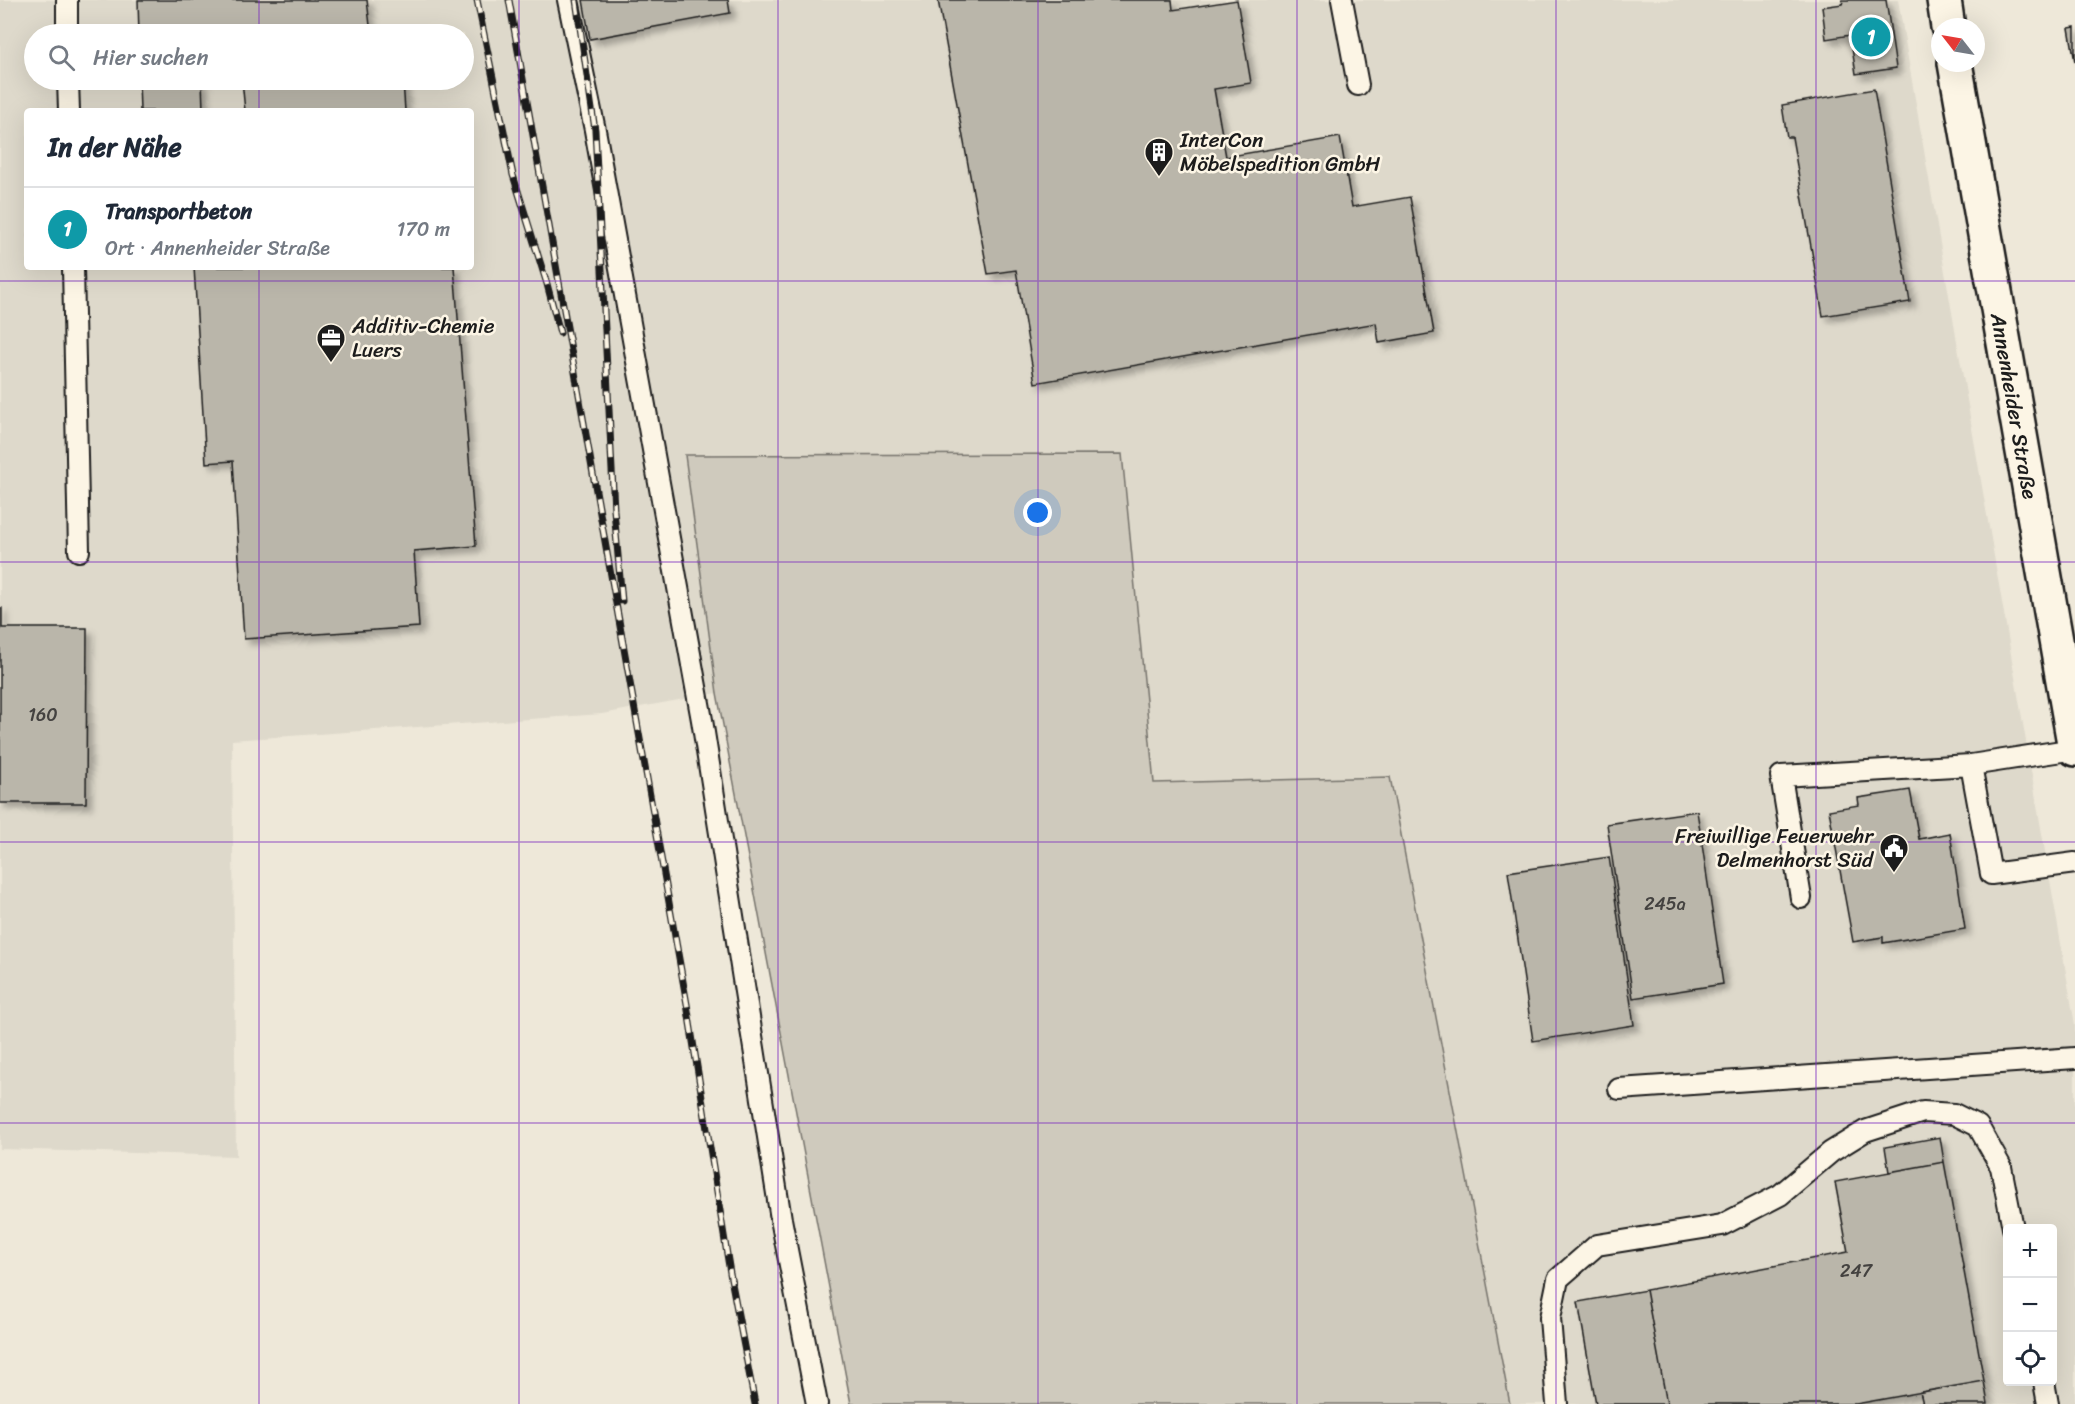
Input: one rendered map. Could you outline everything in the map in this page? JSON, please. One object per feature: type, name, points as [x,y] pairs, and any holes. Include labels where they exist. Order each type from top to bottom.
[{"type":"street","points":[[1944,0],[1947,18]]},
{"type":"street","name":"Annenheider Straße","points":[[1956,72],[2075,749]]},
{"type":"lane","points":[[67,0],[68,24]]},
{"type":"lane","points":[[568,0],[595,130],[702,720],[781,1219],[817,1404]]},
{"type":"lane","points":[[1342,0],[1358,85]]},
{"type":"lane","points":[[68,90],[69,108]]},
{"type":"lane","points":[[73,270],[79,550]]},
{"type":"lane","points":[[1801,898],[1781,776],[1971,765],[2075,749]]},
{"type":"lane","points":[[1971,765],[1991,874],[2075,863]]},
{"type":"lane","points":[[1619,1089],[2075,1058]]},
{"type":"lane","points":[[1557,1404],[1550,1318],[1558,1279],[1597,1245],[1722,1225],[1780,1195],[1831,1152],[1865,1131],[1923,1112],[1954,1114],[1978,1126],[2001,1167],[2012,1224]]},
{"type":"lane","points":[[2044,1386],[2048,1404]]},
{"type":"shaded area","points":[[0,0],[1898,0],[2075,1025],[2075,1404],[1510,1404],[1390,777],[1154,783],[1122,454],[685,455],[717,693],[602,714],[232,740],[236,1156],[0,1149]]},
{"type":"shaded area","points":[[1122,454],[1154,783],[1390,777],[1510,1404],[851,1404],[717,693],[685,455]]},
{"type":"building","points":[[138,0],[367,0],[370,24],[139,24]]},
{"type":"building","points":[[583,0],[728,0],[730,13],[590,39]]},
{"type":"building","name":"InterCon Möbelspedition GmbH","points":[[938,0],[1172,0],[1173,10],[1237,0],[1251,83],[1214,89],[1226,157],[1340,137],[1352,207],[1410,197],[1434,333],[1379,343],[1376,323],[1035,383],[1016,270],[988,274]]},
{"type":"building","points":[[1842,0],[1886,0],[1896,68],[1856,74],[1850,35],[1826,39],[1822,7],[1843,4]]},
{"type":"building","points":[[2075,27],[2075,62],[2069,28]]},
{"type":"building","points":[[1874,89],[1910,302],[1823,316],[1792,137],[1787,137],[1782,105]]},
{"type":"building","points":[[139,90],[202,90],[203,108],[140,108]]},
{"type":"building","points":[[243,90],[404,90],[405,108],[245,108]]},
{"type":"building","name":"Additiv-Chemie Luers","points":[[194,270],[454,270],[476,546],[414,551],[419,627],[244,639],[233,461],[206,463]]},
{"type":"building","points":[[0,608],[2,608],[2,628],[87,628],[86,803],[0,803]]},
{"type":"building","points":[[1910,790],[1919,839],[1950,833],[1965,929],[1883,943],[1883,937],[1853,942],[1829,810],[1859,805],[1858,798]]},
{"type":"building","points":[[1697,811],[1723,984],[1633,998],[1607,824]]},
{"type":"building","points":[[1609,857],[1634,1025],[1533,1041],[1508,872]]},
{"type":"building","points":[[1940,1137],[1944,1162],[1889,1172],[1885,1147]]},
{"type":"building","points":[[1944,1162],[1984,1381],[1856,1404],[1667,1404],[1646,1290],[1848,1252],[1835,1182]]},
{"type":"building","points":[[1646,1290],[1667,1404],[1596,1404],[1578,1302]]},
{"type":"building","points":[[1984,1381],[1988,1404],[1923,1404],[1920,1392]]},
{"type":"railway","points":[[477,0],[513,175],[560,333]]},
{"type":"railway","points":[[509,0],[687,1004],[730,1273],[755,1404]]},
{"type":"railway","points":[[576,0],[595,130],[614,510],[622,601]]},
{"type":"place","name":"Transportbeton","points":[[1871,37]]},
{"type":"place","name":"InterCon Möbelspedition GmbH","points":[[1159,178]]},
{"type":"place","name":"Additiv-Chemie Luers","points":[[331,364]]},
{"type":"place","name":"Freiwillige Feuerwehr Delmenhorst Süd","points":[[1894,874]]}]
